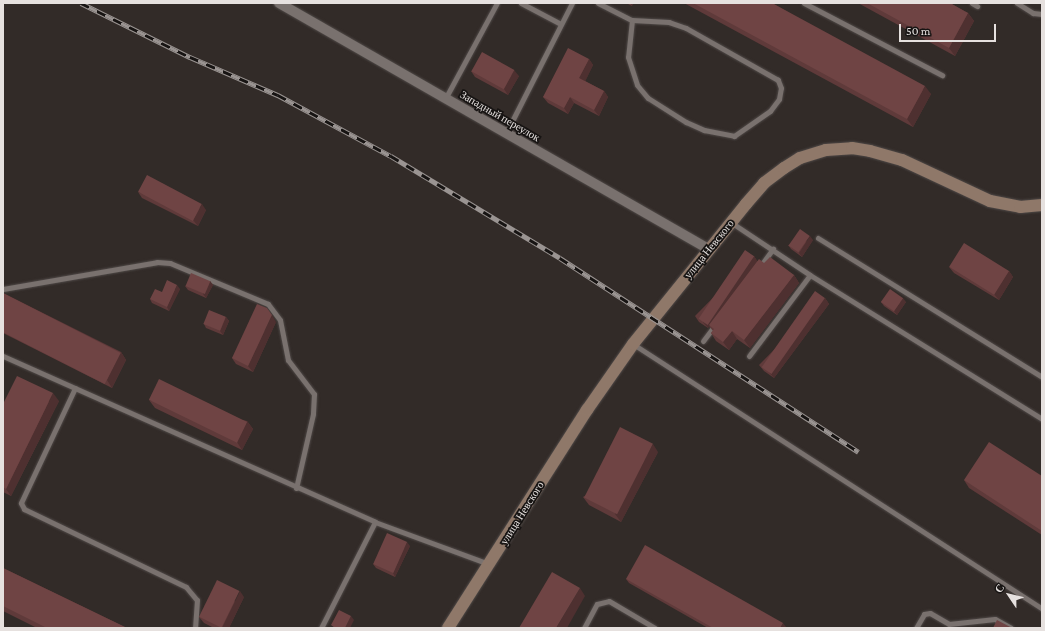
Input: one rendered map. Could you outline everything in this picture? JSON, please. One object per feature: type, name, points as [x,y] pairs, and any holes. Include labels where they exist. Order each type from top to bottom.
[{"type":"main road","name":"улица Невского","points":[[448,628],[588,410],[633,344],[764,183],[784,168],[806,156],[837,148],[870,151],[897,158],[990,201],[1020,207],[1042,205]]},
{"type":"street","name":"Западный переулок","points":[[279,3],[709,249]]},
{"type":"lane","points":[[445,99],[497,3]]},
{"type":"lane","points":[[522,3],[561,24]]},
{"type":"lane","points":[[506,133],[572,3]]},
{"type":"lane","points":[[598,3],[632,20],[669,22],[686,28],[778,80],[781,88],[779,99],[770,111],[734,136],[704,130],[686,122],[648,98],[637,85],[628,57],[632,20]]},
{"type":"lane","points":[[804,3],[942,76]]},
{"type":"lane","points":[[1017,3],[1033,13],[1042,14]]},
{"type":"lane","points":[[731,222],[810,275],[1042,419]]},
{"type":"lane","points":[[818,238],[1042,377]]},
{"type":"lane","points":[[754,274],[773,250]]},
{"type":"lane","points":[[3,289],[156,262],[170,262],[268,304],[280,320],[288,360],[314,394],[313,414],[296,488]]},
{"type":"lane","points":[[749,356],[810,275]]},
{"type":"lane","points":[[703,341],[717,322]]},
{"type":"lane","points":[[633,344],[1042,609]]},
{"type":"lane","points":[[3,356],[375,522],[489,565]]},
{"type":"lane","points":[[75,388],[21,503],[24,509],[186,587],[197,600],[195,628]]},
{"type":"lane","points":[[321,628],[375,522]]},
{"type":"lane","points":[[584,628],[597,604],[609,601],[655,628]]},
{"type":"lane","points":[[916,628],[924,614],[930,613],[949,624],[995,619],[1011,628]]},
{"type":"building","points":[[693,3],[772,3],[925,86],[907,119]]},
{"type":"building","points":[[867,3],[950,3],[968,13],[949,48]]},
{"type":"building","points":[[568,48],[589,59],[579,78],[604,91],[594,110],[570,97],[564,108],[543,97]]},
{"type":"building","points":[[482,52],[514,70],[504,89],[471,71]]},
{"type":"building","points":[[147,175],[202,204],[193,221],[138,192]]},
{"type":"building","points":[[800,229],[810,236],[798,252],[789,245]]},
{"type":"building","points":[[964,243],[1009,271],[994,295],[949,267]]},
{"type":"building","points":[[745,250],[754,256],[708,325],[699,319]]},
{"type":"building","points":[[770,257],[794,275],[744,340],[732,331],[723,342],[711,333],[714,329],[709,325],[759,259],[764,263]]},
{"type":"building","points":[[191,273],[210,281],[205,294],[186,286]]},
{"type":"building","points":[[167,280],[177,285],[167,307],[150,299],[155,289],[162,292]]},
{"type":"building","points":[[890,289],[903,298],[894,311],[881,302]]},
{"type":"building","points":[[815,291],[825,298],[771,374],[762,367]]},
{"type":"building","points":[[3,293],[121,353],[105,384],[3,332]]},
{"type":"building","points":[[257,304],[267,308],[272,315],[248,366],[232,358]]},
{"type":"building","points":[[209,310],[226,317],[220,331],[203,324]]},
{"type":"building","points":[[17,376],[53,393],[6,489],[3,487],[3,404]]},
{"type":"building","points":[[159,379],[247,422],[237,443],[149,400]]},
{"type":"building","points":[[620,427],[653,444],[617,514],[584,497]]},
{"type":"building","points":[[989,442],[1042,476],[1042,531],[964,480]]},
{"type":"building","points":[[387,533],[407,542],[393,573],[373,564]]},
{"type":"building","points":[[645,545],[783,623],[780,628],[713,628],[626,579]]},
{"type":"building","points":[[3,568],[127,628],[47,628],[3,606]]},
{"type":"building","points":[[552,572],[580,588],[556,628],[519,628]]},
{"type":"building","points":[[217,580],[239,591],[221,628],[199,617]]},
{"type":"building","points":[[339,610],[351,616],[345,628],[335,628],[331,625]]},
{"type":"building","points":[[997,620],[1012,628],[993,628]]},
{"type":"railway","points":[[81,3],[190,57],[278,95],[391,156],[560,258],[859,452]]}]
